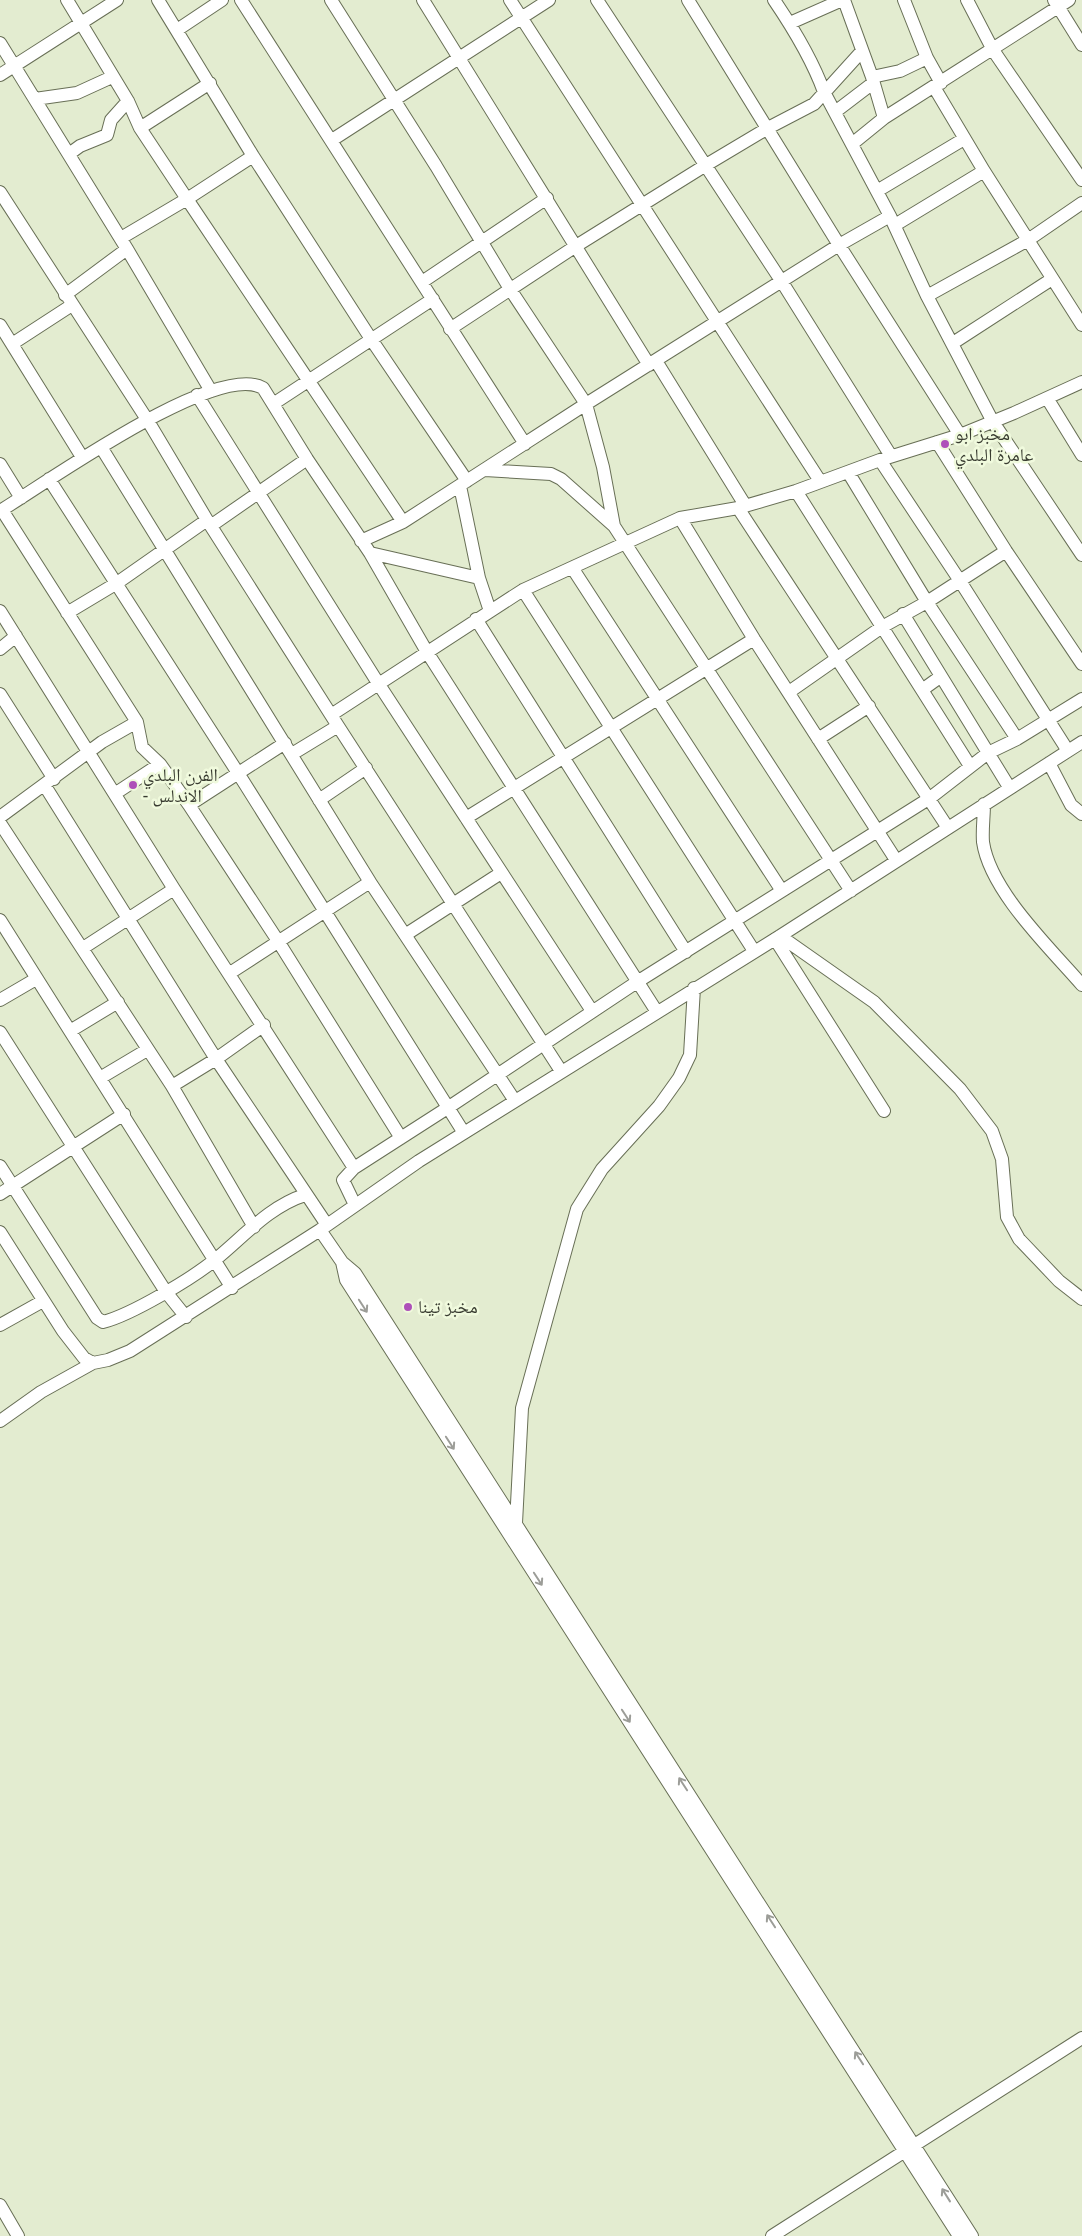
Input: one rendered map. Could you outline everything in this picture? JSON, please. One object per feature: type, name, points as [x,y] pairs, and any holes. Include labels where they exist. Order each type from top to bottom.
[{"type":"street","points":[[67,0],[128,101],[140,128],[403,522]]},
{"type":"street","points":[[0,75],[117,0]]},
{"type":"street","points":[[158,0],[254,156],[463,484],[479,578],[490,611]]},
{"type":"street","points":[[177,30],[222,0]]},
{"type":"street","points":[[241,0],[526,444]]},
{"type":"street","points":[[331,0],[510,289],[586,404],[603,468],[614,526]]},
{"type":"street","points":[[423,0],[576,246],[652,363],[835,660],[869,706],[948,828]]},
{"type":"street","points":[[510,0],[820,481]]},
{"type":"street","points":[[332,140],[549,0]]},
{"type":"street","points":[[596,0],[782,282],[885,458],[960,581],[1068,751]]},
{"type":"street","points":[[688,0],[839,245],[960,435]]},
{"type":"street","points":[[774,0],[790,23],[824,92],[892,220],[927,296],[993,422],[1082,555]]},
{"type":"street","points":[[790,23],[843,0],[873,80],[884,118]]},
{"type":"street","points":[[904,0],[938,85],[964,139],[1082,324]]},
{"type":"street","points":[[967,0],[993,50],[1082,180]]},
{"type":"street","points":[[852,144],[884,118],[993,50],[1060,2],[1082,46]]},
{"type":"street","points":[[0,43],[70,154],[211,391]]},
{"type":"street","points":[[450,328],[706,165],[768,128],[814,104],[862,51]]},
{"type":"street","points":[[835,112],[873,80],[900,71],[927,58]]},
{"type":"street","points":[[35,99],[77,93],[112,77]]},
{"type":"street","points":[[140,128],[210,84]]},
{"type":"street","points":[[70,154],[80,146],[108,135],[111,120],[128,101]]},
{"type":"street","points":[[877,191],[964,139]]},
{"type":"street","points":[[12,344],[68,300],[124,244],[254,156]]},
{"type":"street","points":[[361,541],[403,522],[839,245],[892,220],[984,171]]},
{"type":"street","points":[[0,192],[68,300],[148,421],[209,522],[338,726],[561,1071]]},
{"type":"street","points":[[422,282],[483,243],[547,198]]},
{"type":"street","points":[[927,296],[1028,240],[1082,203]]},
{"type":"street","points":[[953,343],[1052,279]]},
{"type":"street","points":[[273,404],[433,299]]},
{"type":"street","points":[[0,325],[82,457]]},
{"type":"street","points":[[331,715],[523,590],[573,569],[680,518],[741,507],[796,491],[885,458],[960,435],[1082,382]]},
{"type":"street","points":[[402,1138],[278,941],[189,805],[160,764],[142,747],[137,722],[1,510],[82,457],[197,395],[249,385],[264,388],[307,459],[370,552],[427,652],[657,1012]]},
{"type":"street","points":[[197,395],[378,683],[500,873],[592,1011]]},
{"type":"street","points":[[1047,398],[1082,455]]},
{"type":"street","points":[[937,442],[1006,551],[1082,664]]},
{"type":"street","points":[[101,447],[370,882],[515,1101]]},
{"type":"street","points":[[67,613],[117,583],[164,549],[307,459]]},
{"type":"street","points":[[0,464],[21,498]]},
{"type":"street","points":[[484,470],[551,474],[562,479],[614,526],[705,670],[851,891]]},
{"type":"street","points":[[848,472],[927,602],[1017,739]]},
{"type":"street","points":[[49,479],[238,773],[464,1133]]},
{"type":"street","points":[[796,491],[970,766]]},
{"type":"street","points":[[680,518],[754,639],[896,860]]},
{"type":"street","points":[[788,692],[882,627],[927,602],[1006,551]]},
{"type":"street","points":[[370,552],[479,578]]},
{"type":"street","points":[[573,569],[660,699],[782,891]]},
{"type":"street","points":[[523,590],[610,729],[754,951]]},
{"type":"street","points":[[0,611],[174,888],[264,1025],[354,1168]]},
{"type":"street","points":[[903,614],[1009,787]]},
{"type":"street","points":[[476,619],[686,952]]},
{"type":"street","points":[[0,649],[16,636]]},
{"type":"street","points":[[466,818],[754,639]]},
{"type":"street","points":[[922,690],[940,677]]},
{"type":"street","points":[[0,694],[128,920],[216,1060],[305,1194],[342,1262],[346,1280],[910,2149],[972,2236]]},
{"type":"street","points":[[354,1205],[343,1180],[354,1168],[637,982],[930,798],[988,753],[1017,739],[1082,700]]},
{"type":"street","points":[[818,739],[869,706]]},
{"type":"street","points":[[137,722],[89,752],[1,815],[147,1050],[172,1086],[254,1227]]},
{"type":"street","points":[[292,754],[338,726]]},
{"type":"street","points":[[0,1421],[40,1392],[93,1363],[108,1360],[130,1351],[186,1317],[324,1228],[354,1205],[464,1133],[851,891],[1009,787],[1082,742]]},
{"type":"street","points":[[189,805],[285,744]]},
{"type":"street","points":[[1049,762],[1071,805],[1082,814]]},
{"type":"street","points":[[116,793],[160,764]]},
{"type":"street","points":[[319,800],[366,768]]},
{"type":"street","points":[[984,804],[983,842],[992,872],[1007,897],[1082,985]]},
{"type":"street","points":[[406,935],[500,873]]},
{"type":"street","points":[[230,973],[370,882]]},
{"type":"street","points":[[83,948],[174,888]]},
{"type":"street","points":[[0,920],[232,1288]]},
{"type":"street","points":[[778,937],[884,1111]]},
{"type":"street","points":[[778,937],[874,1002],[960,1089],[992,1131],[1002,1159],[1007,1217],[1019,1239],[1060,1281],[1082,1299]]},
{"type":"street","points":[[0,1000],[36,979]]},
{"type":"street","points":[[516,1524],[522,1408],[575,1216],[602,1169],[659,1106],[679,1078],[690,1055],[694,988]]},
{"type":"street","points":[[70,1031],[118,1002]]},
{"type":"street","points":[[172,1086],[216,1060],[264,1025]]},
{"type":"street","points":[[0,1032],[74,1145],[166,1292],[186,1317]]},
{"type":"street","points":[[100,1078],[147,1050]]},
{"type":"street","points":[[0,1194],[124,1114]]},
{"type":"street","points":[[0,1166],[97,1318],[103,1322],[166,1292],[214,1260],[277,1208],[305,1194]]},
{"type":"street","points":[[2,1237],[43,1301],[77,1349],[84,1358],[93,1363]]},
{"type":"street","points":[[342,1262],[355,1273],[516,1524],[910,2149],[959,2236]]},
{"type":"street","points":[[0,1325],[43,1301]]},
{"type":"street","points":[[772,2236],[1082,2038]]},
{"type":"street","points":[[0,2205],[18,2236]]},
{"type":"place","name":"مخبز ابو عامرة البلدي","points":[[945,444]]},
{"type":"place","name":"الفرن البلدي - الاندلس","points":[[133,785]]},
{"type":"place","name":"مخبز تينا","points":[[408,1307]]}]
